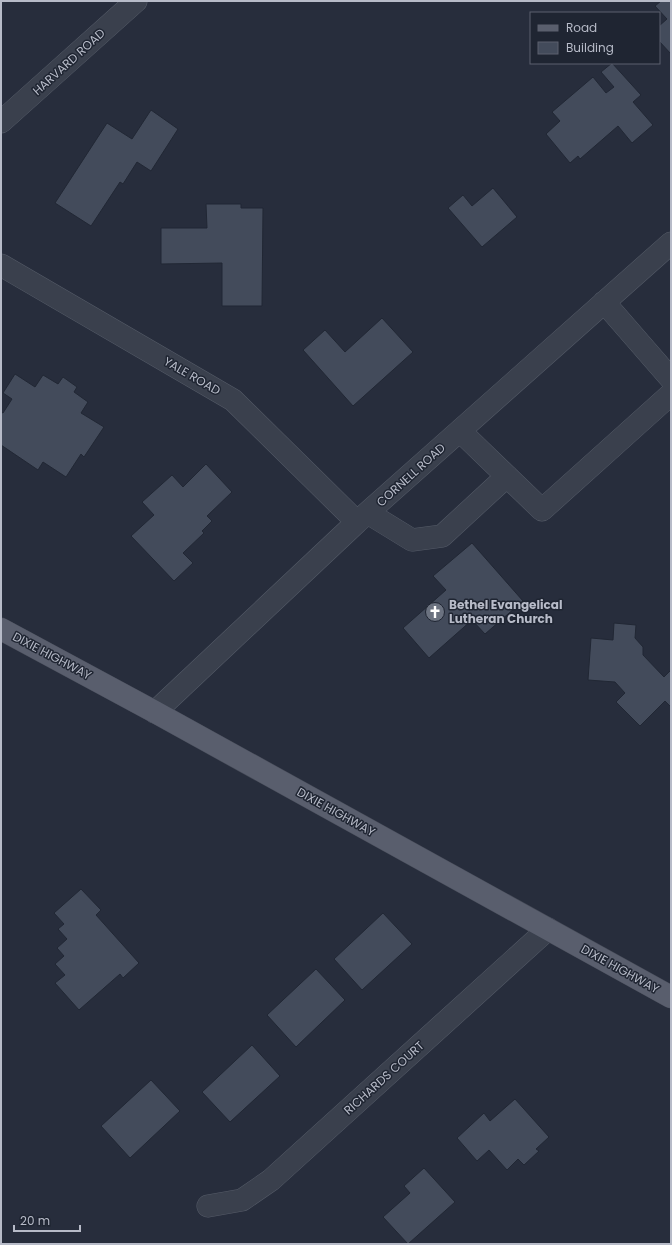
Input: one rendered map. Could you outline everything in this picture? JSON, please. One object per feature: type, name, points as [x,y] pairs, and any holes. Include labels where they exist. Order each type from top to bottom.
[{"type":"main road","name":"DIXIE HIGHWAY","points":[[1,629],[155,712],[671,997]]},
{"type":"street","name":"HARVARD ROAD","points":[[1,122],[136,1]]},
{"type":"street","name":"CORNELL ROAD","points":[[155,712],[363,517],[671,243]]},
{"type":"street","name":"YALE ROAD","points":[[1,265],[233,400],[363,517],[412,540],[442,536],[507,476]]},
{"type":"street","points":[[604,302],[671,379]]},
{"type":"street","points":[[460,431],[542,510],[671,394]]},
{"type":"street","name":"RICHARDS COURT","points":[[208,1206],[242,1200],[270,1180],[548,929]]},
{"type":"building","points":[[661,1],[671,1],[671,54],[660,42],[660,25],[667,19],[655,6]]},
{"type":"building","points":[[613,64],[641,95],[633,102],[653,125],[632,143],[618,126],[580,159],[578,156],[570,163],[546,134],[560,121],[552,112],[593,77],[606,93],[614,87],[601,72]]},
{"type":"building","points":[[151,110],[178,129],[151,171],[137,162],[123,184],[120,182],[91,226],[55,203],[107,123],[132,139]]},
{"type":"building","points":[[493,188],[517,217],[482,247],[448,208],[463,195],[472,206]]},
{"type":"building","points":[[206,204],[241,204],[241,208],[263,208],[262,306],[222,306],[222,263],[161,264],[161,228],[207,228]]},
{"type":"building","points":[[382,318],[413,352],[353,406],[303,350],[325,330],[345,352]]},
{"type":"building","points":[[15,374],[35,387],[43,375],[58,384],[63,377],[77,387],[74,392],[88,402],[81,413],[104,427],[84,457],[81,454],[66,477],[43,462],[38,470],[1,445],[1,412],[3,413],[12,399],[3,393]]},
{"type":"building","points":[[206,464],[232,492],[207,516],[212,521],[202,531],[204,533],[183,553],[193,563],[174,581],[131,536],[154,515],[142,502],[172,475],[183,487]]},
{"type":"building","points":[[472,543],[523,601],[485,634],[472,620],[429,658],[403,628],[446,590],[433,576]]},
{"type":"building","points":[[614,623],[636,625],[635,638],[643,647],[643,655],[664,677],[671,670],[671,707],[665,701],[640,726],[616,702],[625,693],[615,682],[588,680],[591,638],[613,640]]},
{"type":"building","points":[[81,889],[101,910],[96,915],[139,963],[123,978],[120,974],[79,1010],[55,983],[65,975],[55,964],[64,956],[57,948],[67,939],[58,929],[64,924],[54,913]]},
{"type":"building","points":[[383,913],[412,944],[362,990],[334,959]]},
{"type":"building","points":[[316,969],[345,1000],[296,1047],[267,1015]]},
{"type":"building","points":[[252,1045],[280,1076],[230,1122],[202,1092]]},
{"type":"building","points":[[151,1080],[180,1111],[130,1158],[101,1126]]},
{"type":"building","points":[[515,1099],[549,1137],[536,1149],[539,1151],[524,1165],[518,1159],[507,1170],[489,1150],[477,1161],[457,1138],[484,1113],[490,1121]]},
{"type":"building","points":[[424,1168],[455,1202],[408,1244],[383,1217],[410,1193],[404,1186]]},
{"type":"place","name":"Bethel Evangelical Lutheran Church","points":[[435,612]]}]
